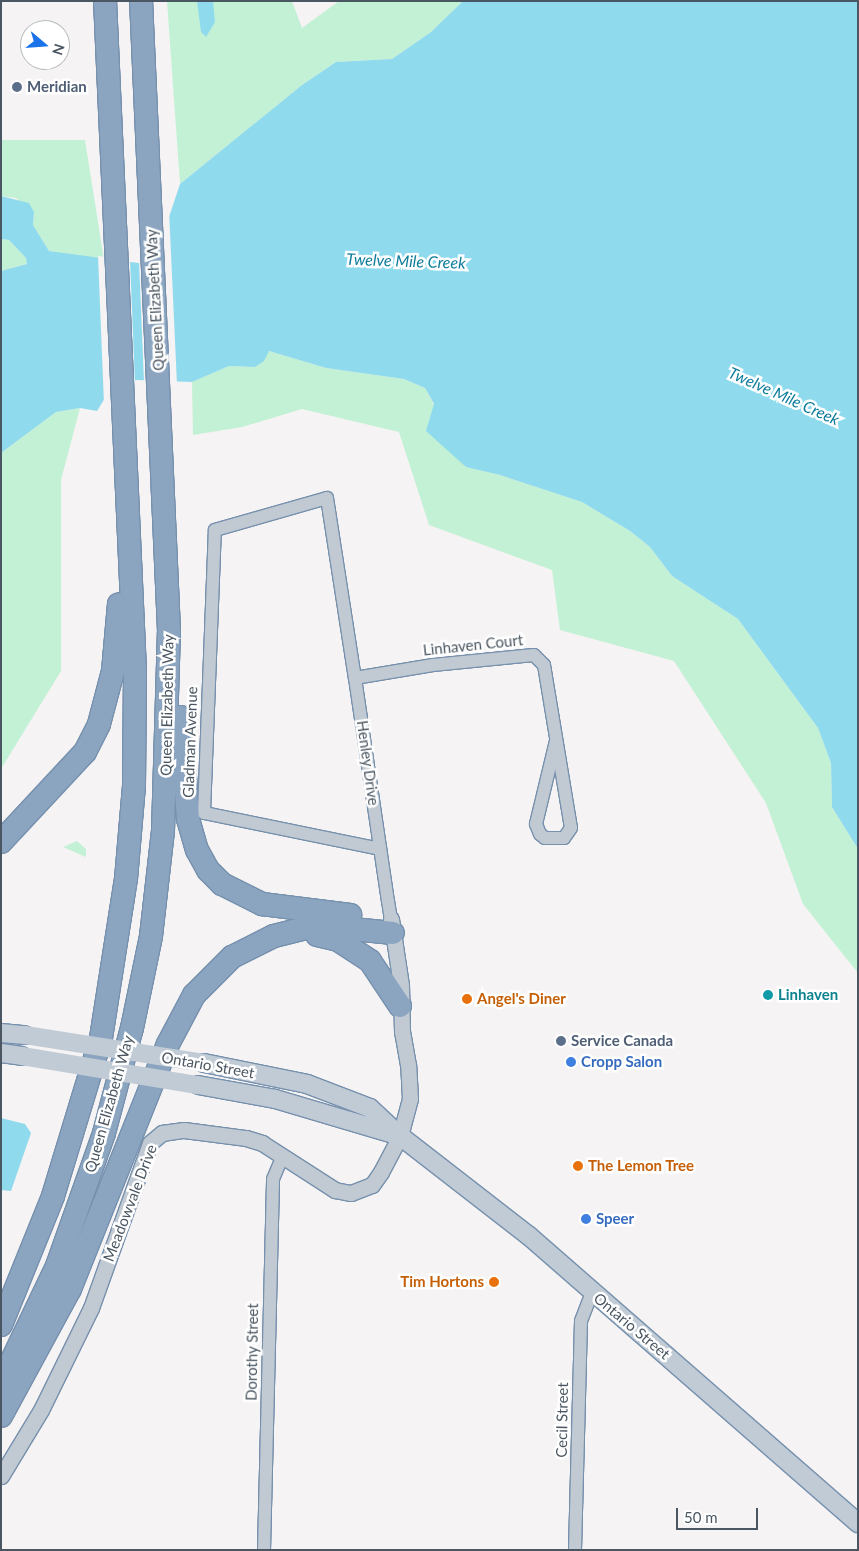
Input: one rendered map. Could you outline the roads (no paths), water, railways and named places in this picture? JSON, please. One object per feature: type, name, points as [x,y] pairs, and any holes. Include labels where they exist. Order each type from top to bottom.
[{"type":"highway","name":"Queen Elizabeth Way","points":[[1,1325],[53,1196],[101,1038],[115,958],[134,786],[135,671],[105,1]]},
{"type":"highway","name":"Queen Elizabeth Way","points":[[1,1383],[57,1266],[104,1133],[132,1028],[151,936],[163,832],[169,631],[141,1]]},
{"type":"highway","points":[[1,842],[85,752],[99,724],[112,671],[118,624],[124,456]]},
{"type":"highway","points":[[169,631],[180,707],[188,819],[197,850],[208,870],[222,884],[262,904],[392,926]]},
{"type":"highway","points":[[1,1416],[70,1289],[167,1046],[186,1007],[212,974],[232,957],[274,936],[306,928],[392,926]]},
{"type":"highway","points":[[274,936],[316,935],[338,940],[356,949],[381,972],[400,1006]]},
{"type":"main road","name":"Ontario Street","points":[[1,1032],[204,1064],[307,1084],[370,1108],[400,1136],[529,1236],[858,1523]]},
{"type":"main road","name":"Ontario Street","points":[[1,1053],[275,1099],[400,1136]]},
{"type":"street","name":"Henley Drive","points":[[223,528],[328,498],[401,985],[400,1006],[410,1099],[400,1136]]},
{"type":"street","name":"Gladman Avenue","points":[[223,528],[215,530],[204,813],[380,849]]},
{"type":"street","name":"Linhaven Court","points":[[355,678],[433,665],[534,655],[544,665],[571,828],[564,838],[545,838],[540,834],[536,824],[556,741]]},
{"type":"street","name":"Meadowvale Drive","points":[[1,1476],[42,1410],[91,1308],[150,1143],[162,1133],[184,1130],[217,1133],[262,1143],[334,1190],[351,1194],[372,1185],[400,1136]]},
{"type":"street","name":"Dorothy Street","points":[[264,1550],[273,1179],[283,1156]]},
{"type":"street","name":"Cecil Street","points":[[575,1550],[581,1321],[592,1292]]},
{"type":"water","points":[[197,1],[213,1],[215,22],[206,37],[201,32]]},
{"type":"water","name":"Twelve Mile Creek","points":[[463,1],[858,1],[858,849],[832,807],[831,763],[818,728],[738,619],[672,576],[650,547],[630,531],[582,502],[500,475],[466,467],[426,431],[434,404],[425,388],[404,379],[326,368],[269,351],[264,361],[255,367],[229,366],[192,382],[137,380],[113,385],[97,411],[80,408],[56,412],[1,453],[1,271],[27,264],[26,258],[9,240],[1,239],[1,196],[29,203],[34,212],[33,225],[49,251],[153,265],[180,184],[302,85],[336,62],[392,59],[431,32]]},
{"type":"water","points":[[1,1118],[25,1124],[31,1133],[11,1191],[1,1190]]},
{"type":"place","name":"Meridian","points":[[17,87]]},
{"type":"place","name":"Linhaven","points":[[768,995]]},
{"type":"place","name":"Angel's Diner","points":[[467,999]]},
{"type":"place","name":"Service Canada","points":[[561,1041]]},
{"type":"place","name":"Cropp Salon","points":[[571,1062]]},
{"type":"place","name":"The Lemon Tree","points":[[578,1166]]},
{"type":"place","name":"Speer","points":[[586,1219]]},
{"type":"place","name":"Tim Hortons","points":[[494,1282]]}]
